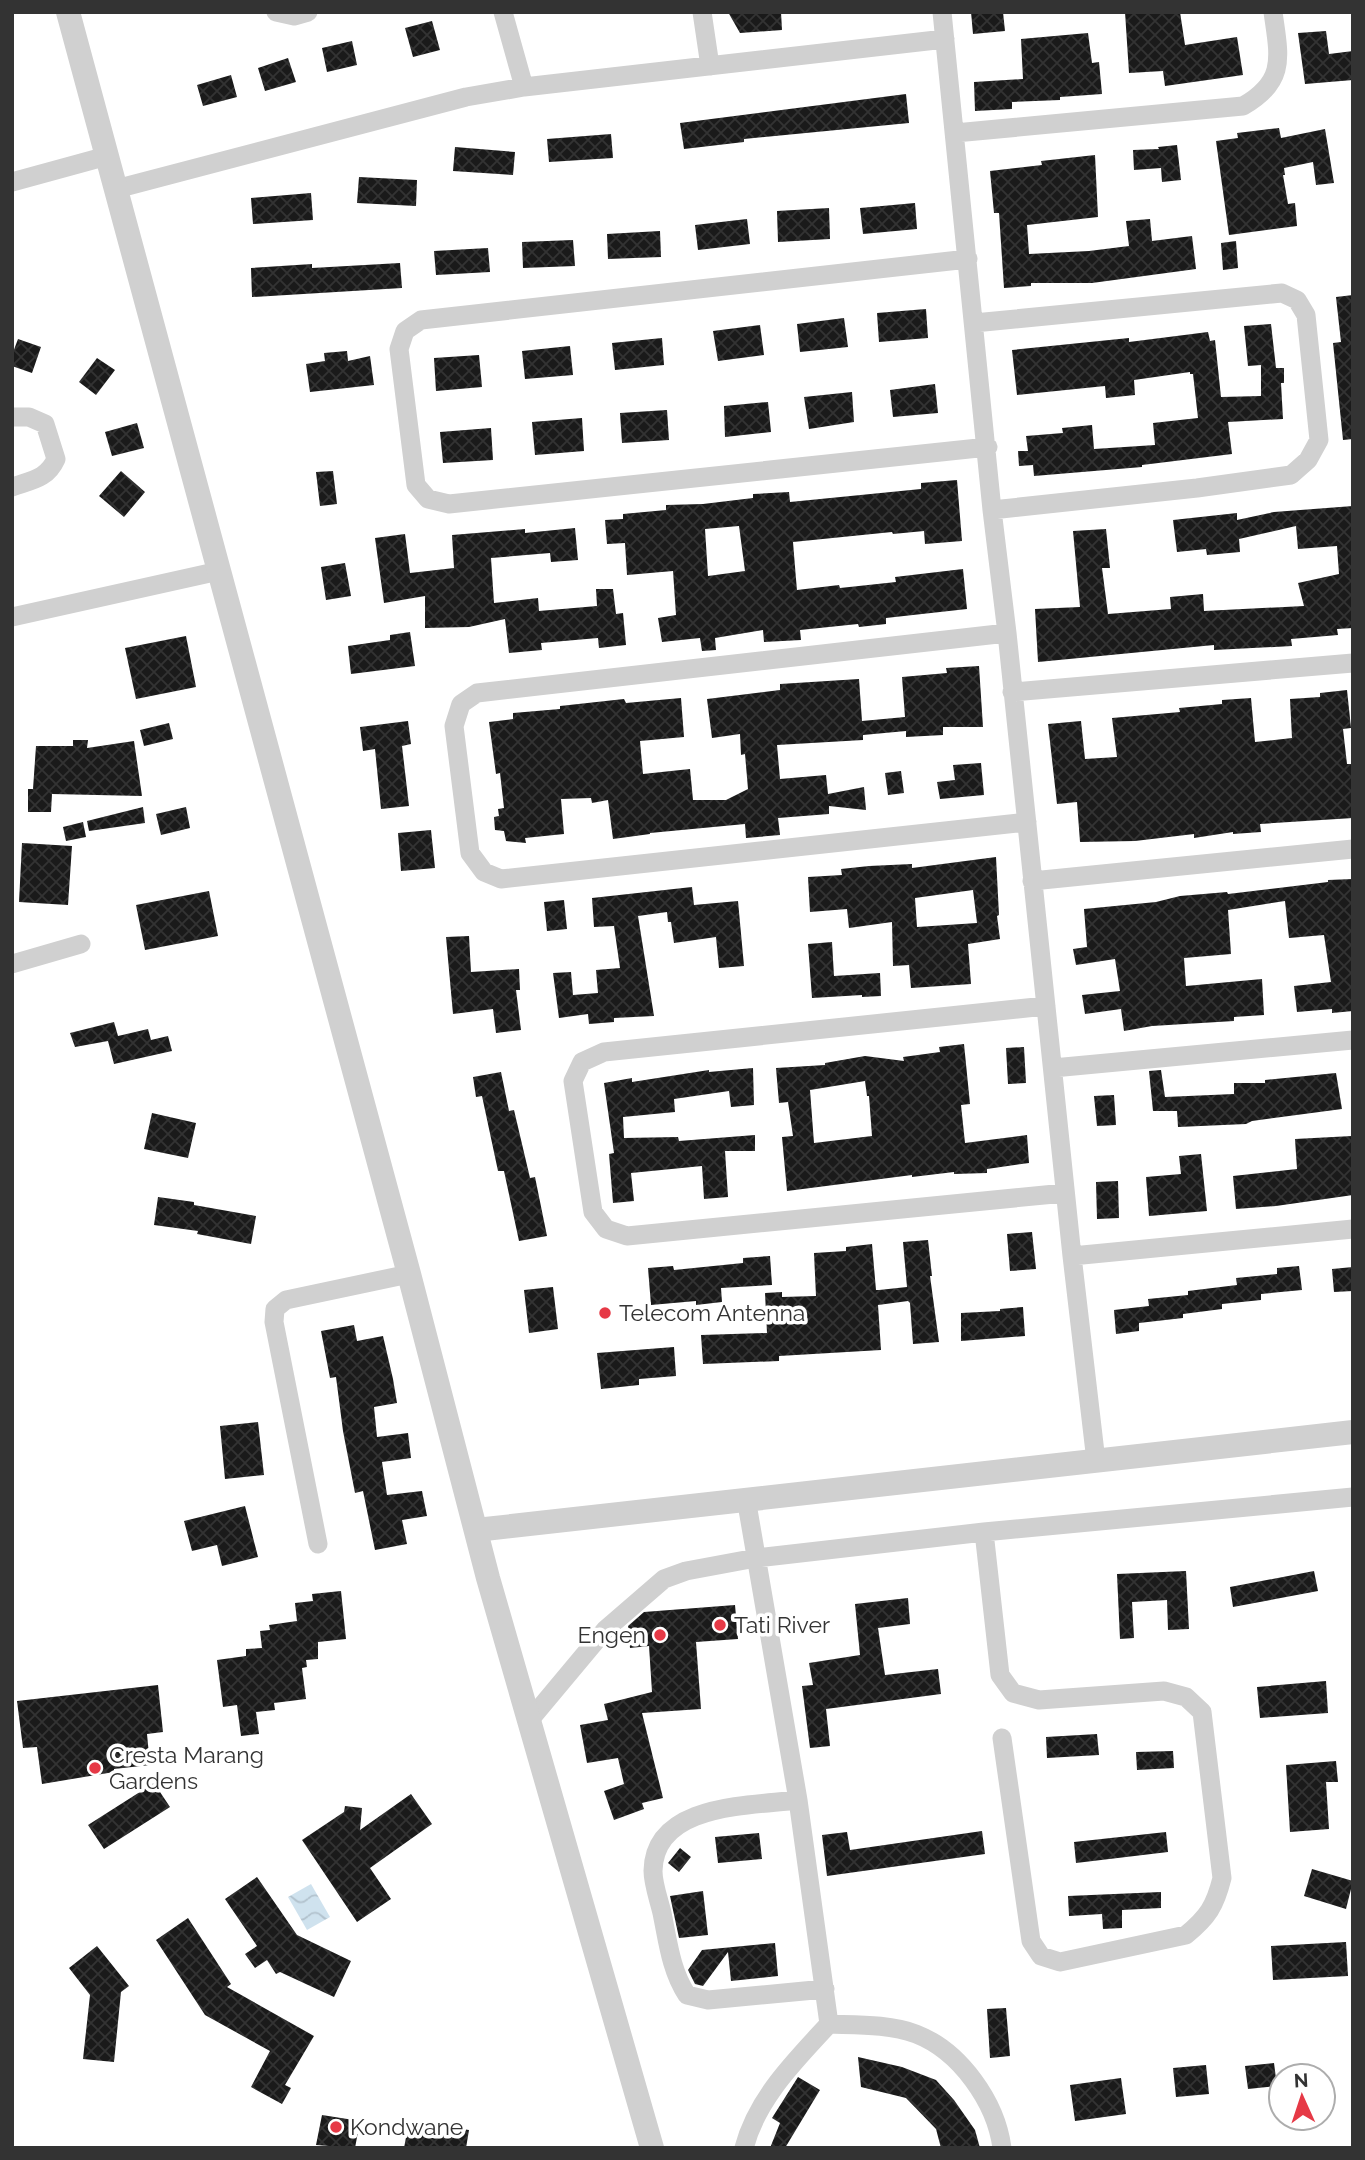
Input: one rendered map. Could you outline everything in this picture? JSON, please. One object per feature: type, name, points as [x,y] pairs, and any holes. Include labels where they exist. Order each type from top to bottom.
[{"type":"street","points":[[68,12],[476,1530],[652,2148]]},
{"type":"street","points":[[276,12],[294,16],[308,12]]},
{"type":"street","points":[[503,12],[524,87]]},
{"type":"street","points":[[702,12],[710,66]]},
{"type":"street","points":[[942,12],[988,447],[992,510],[1096,1461]]},
{"type":"street","points":[[955,133],[1243,106],[1261,96],[1274,79],[1279,57],[1273,12]]},
{"type":"street","points":[[116,190],[466,97],[524,87],[945,39]]},
{"type":"street","points":[[12,182],[107,156]]},
{"type":"street","points":[[968,259],[421,320],[405,331],[399,349],[416,485],[428,499],[449,504],[988,447]]},
{"type":"street","points":[[974,323],[1282,293],[1297,300],[1306,315],[1319,440],[1308,460],[1291,475],[992,510]]},
{"type":"street","points":[[12,417],[29,417],[45,424],[55,459],[51,470],[39,478],[12,487]]},
{"type":"street","points":[[12,617],[219,571]]},
{"type":"street","points":[[1007,633],[477,693],[461,704],[454,726],[470,853],[484,872],[501,879],[1027,822]]},
{"type":"street","points":[[1013,692],[1353,663]]},
{"type":"street","points":[[1032,881],[1353,849]]},
{"type":"street","points":[[12,964],[81,944]]},
{"type":"street","points":[[1046,1006],[604,1052],[582,1062],[573,1081],[593,1212],[606,1229],[626,1236],[1065,1193]]},
{"type":"street","points":[[1053,1068],[1353,1040]]},
{"type":"street","points":[[1072,1256],[1353,1229]]},
{"type":"street","points":[[318,1544],[274,1322],[275,1309],[286,1300],[409,1274]]},
{"type":"street","points":[[476,1530],[746,1498],[1353,1433]]},
{"type":"street","points":[[529,1721],[605,1630],[664,1579],[686,1571],[756,1558],[984,1532],[1353,1497]]},
{"type":"street","points":[[744,2148],[771,2089],[829,2024],[798,1800],[746,1498]]},
{"type":"street","points":[[984,1532],[1000,1675],[1013,1693],[1039,1700],[1164,1691],[1186,1697],[1202,1712],[1222,1878],[1215,1904],[1200,1923],[1186,1935],[1060,1962],[1041,1956],[1031,1941],[1002,1738]]},
{"type":"street","points":[[798,1800],[701,1812],[676,1825],[658,1844],[653,1871],[676,1979],[687,1995],[708,2000],[825,1989]]},
{"type":"street","points":[[829,2024],[886,2028],[916,2034],[936,2045],[963,2068],[981,2090],[994,2115],[1002,2148]]},
{"type":"water","points":[[311,1884],[330,1917],[307,1930],[288,1897]]},
{"type":"building","points":[[728,12],[781,12],[782,30],[740,33]]},
{"type":"building","points":[[971,12],[1003,12],[1005,31],[973,34]]},
{"type":"building","points":[[1125,12],[1180,12],[1185,45],[1237,37],[1243,75],[1165,86],[1163,71],[1129,73]]},
{"type":"building","points":[[432,21],[440,50],[413,57],[405,28]]},
{"type":"building","points":[[1326,31],[1329,54],[1353,51],[1353,80],[1305,84],[1298,33]]},
{"type":"building","points":[[1088,33],[1092,63],[1099,62],[1102,94],[1060,97],[1060,100],[1012,102],[1012,109],[975,111],[974,82],[1023,79],[1021,39]]},
{"type":"building","points":[[352,41],[357,65],[327,72],[322,48]]},
{"type":"building","points":[[288,58],[296,82],[265,91],[258,68]]},
{"type":"building","points":[[231,75],[237,97],[203,106],[197,85]]},
{"type":"building","points":[[906,94],[909,123],[744,139],[744,142],[684,149],[680,123]]},
{"type":"building","points":[[1279,128],[1281,138],[1325,129],[1334,183],[1316,185],[1313,162],[1284,168],[1288,204],[1295,203],[1297,226],[1229,235],[1216,141],[1238,138],[1237,133]]},
{"type":"building","points":[[611,134],[613,158],[549,162],[547,139]]},
{"type":"building","points":[[1177,145],[1181,180],[1162,182],[1161,168],[1134,170],[1133,150]]},
{"type":"building","points":[[455,147],[515,152],[513,175],[453,171]]},
{"type":"building","points":[[1095,155],[1098,217],[1027,225],[1029,254],[1129,246],[1126,221],[1150,219],[1152,241],[1192,236],[1196,269],[1092,283],[1031,283],[1031,286],[1004,288],[999,213],[994,213],[990,171],[1042,165],[1041,161]]},
{"type":"building","points":[[359,177],[417,180],[416,206],[357,203]]},
{"type":"building","points":[[311,193],[313,220],[253,224],[251,198]]},
{"type":"building","points":[[915,203],[917,229],[863,234],[860,208]]},
{"type":"building","points":[[829,208],[830,239],[778,242],[777,211]]},
{"type":"building","points":[[747,219],[750,244],[698,250],[695,225]]},
{"type":"building","points":[[660,231],[661,257],[608,259],[607,234]]},
{"type":"building","points":[[573,240],[575,266],[523,268],[522,242]]},
{"type":"building","points":[[1236,241],[1238,268],[1223,270],[1221,243]]},
{"type":"building","points":[[488,248],[490,272],[436,275],[434,251]]},
{"type":"building","points":[[400,263],[402,288],[252,297],[251,268]]},
{"type":"building","points":[[1353,295],[1353,439],[1343,440],[1333,343],[1341,342],[1336,297]]},
{"type":"building","points":[[926,309],[928,338],[879,342],[877,313]]},
{"type":"building","points":[[844,318],[848,347],[800,352],[797,324]]},
{"type":"building","points":[[1271,324],[1276,368],[1284,368],[1284,383],[1281,383],[1283,419],[1228,422],[1232,454],[1142,467],[1034,476],[1033,465],[1019,466],[1018,451],[1028,451],[1026,436],[1063,433],[1062,428],[1092,425],[1094,449],[1155,445],[1153,423],[1198,418],[1193,374],[1190,372],[1134,380],[1135,395],[1106,398],[1105,386],[1017,395],[1012,350],[1129,338],[1129,342],[1208,332],[1210,341],[1215,340],[1221,397],[1261,396],[1261,365],[1248,366],[1244,326]]},
{"type":"building","points":[[760,325],[764,355],[718,361],[713,331]]},
{"type":"building","points":[[662,338],[664,365],[615,370],[612,343]]},
{"type":"building","points":[[18,339],[41,347],[32,373],[12,366],[12,355]]},
{"type":"building","points":[[570,346],[573,375],[525,379],[522,351]]},
{"type":"building","points":[[347,351],[348,361],[370,356],[374,385],[310,392],[306,364],[325,361],[324,353]]},
{"type":"building","points":[[479,355],[482,387],[436,391],[434,358]]},
{"type":"building","points":[[97,358],[115,370],[96,395],[79,382]]},
{"type":"building","points":[[935,384],[938,413],[893,417],[890,390]]},
{"type":"building","points":[[852,392],[854,422],[809,429],[804,397]]},
{"type":"building","points":[[768,402],[771,432],[725,437],[724,406]]},
{"type":"building","points":[[667,410],[669,440],[622,443],[620,413]]},
{"type":"building","points":[[582,418],[584,451],[535,455],[532,422]]},
{"type":"building","points":[[137,423],[144,448],[112,456],[105,432]]},
{"type":"building","points":[[491,428],[493,460],[443,463],[440,432]]},
{"type":"building","points":[[121,471],[145,492],[124,517],[99,496]]},
{"type":"building","points":[[333,471],[337,504],[320,506],[316,472]]},
{"type":"building","points":[[957,480],[962,541],[925,544],[924,531],[793,542],[797,590],[896,582],[895,577],[963,569],[967,609],[886,618],[886,624],[800,630],[801,640],[764,642],[763,630],[715,638],[716,650],[702,651],[700,638],[662,642],[658,618],[676,615],[673,571],[627,575],[625,543],[607,544],[605,520],[623,519],[623,514],[666,510],[666,505],[703,504],[753,498],[753,494],[789,492],[790,502],[921,489],[921,483]],"holes":[[[739,526],[745,571],[708,576],[705,529]]]},
{"type":"building","points":[[1353,506],[1353,628],[1337,629],[1338,635],[1291,639],[1292,646],[1214,650],[1214,645],[1038,662],[1035,609],[1080,607],[1073,531],[1106,529],[1110,568],[1102,568],[1108,614],[1171,609],[1170,597],[1203,594],[1204,611],[1304,606],[1298,583],[1339,574],[1337,546],[1298,549],[1296,526],[1239,539],[1240,552],[1207,555],[1206,549],[1177,552],[1173,520],[1237,513],[1237,520],[1274,512]]},
{"type":"building","points":[[575,528],[578,560],[551,562],[550,553],[491,558],[494,603],[538,598],[539,611],[597,606],[596,589],[613,589],[616,614],[623,613],[626,645],[599,648],[598,638],[541,643],[542,650],[509,653],[505,619],[469,627],[425,628],[425,596],[384,603],[375,538],[405,534],[410,573],[454,568],[452,535],[525,529],[525,533]]},
{"type":"building","points":[[345,563],[351,596],[326,600],[321,567]]},
{"type":"building","points":[[410,632],[415,666],[351,674],[348,646],[390,640],[390,635]]},
{"type":"building","points":[[186,636],[196,687],[136,699],[125,648]]},
{"type":"building","points":[[979,666],[983,727],[943,727],[943,735],[906,737],[906,731],[863,735],[863,740],[777,745],[780,779],[826,775],[828,794],[864,787],[866,810],[829,806],[829,814],[778,818],[780,835],[746,838],[745,824],[613,839],[608,800],[592,803],[591,798],[561,799],[564,834],[525,838],[526,843],[506,841],[504,831],[495,830],[494,817],[499,816],[498,809],[504,808],[489,722],[513,719],[513,713],[624,699],[626,703],[681,698],[684,737],[640,741],[643,774],[690,769],[693,800],[726,800],[748,789],[745,754],[741,755],[740,734],[712,738],[707,699],[780,690],[780,684],[859,679],[862,721],[905,717],[902,677],[947,673],[946,668]]},
{"type":"building","points":[[1347,690],[1351,728],[1343,729],[1347,764],[1353,764],[1353,818],[1260,824],[1261,832],[1233,832],[1194,838],[1194,834],[1135,841],[1080,842],[1077,802],[1057,804],[1048,724],[1081,721],[1085,759],[1117,757],[1112,718],[1180,712],[1179,708],[1251,698],[1255,742],[1292,738],[1290,699],[1320,697],[1320,693]]},
{"type":"building","points":[[408,721],[411,744],[402,746],[409,806],[381,809],[375,749],[363,751],[360,727]]},
{"type":"building","points":[[169,723],[173,739],[144,746],[140,730]]},
{"type":"building","points":[[73,740],[88,740],[87,748],[134,741],[142,796],[52,794],[51,812],[28,812],[28,789],[33,789],[36,746],[73,746]]},
{"type":"building","points":[[981,763],[984,795],[940,799],[937,782],[955,780],[953,765]]},
{"type":"building","points":[[901,771],[904,793],[888,795],[885,773]]},
{"type":"building","points":[[143,807],[145,823],[89,831],[87,821]]},
{"type":"building","points":[[186,807],[190,828],[161,835],[156,814]]},
{"type":"building","points":[[83,822],[86,837],[66,841],[63,827]]},
{"type":"building","points":[[431,830],[435,868],[401,871],[398,833]]},
{"type":"building","points":[[22,843],[72,846],[68,905],[19,902]]},
{"type":"building","points":[[996,857],[1000,939],[968,944],[971,984],[911,988],[909,965],[893,966],[892,922],[849,928],[847,909],[810,912],[808,877],[842,875],[841,869],[869,866],[912,864],[912,868]],"holes":[[[973,890],[977,923],[917,927],[915,898]]]},
{"type":"building","points":[[1353,879],[1353,1011],[1332,1013],[1332,1009],[1297,1012],[1294,986],[1331,982],[1324,935],[1289,938],[1285,901],[1228,910],[1231,954],[1184,958],[1186,986],[1262,979],[1264,1015],[1234,1017],[1234,1021],[1152,1026],[1124,1031],[1121,1009],[1085,1014],[1082,995],[1120,991],[1115,959],[1076,965],[1073,949],[1087,947],[1084,909],[1156,902],[1180,896],[1228,894]]},
{"type":"building","points":[[692,887],[694,905],[738,901],[744,966],[719,968],[716,937],[674,943],[667,912],[638,916],[654,1016],[614,1018],[614,1022],[589,1024],[588,1014],[559,1018],[553,973],[571,972],[573,995],[598,993],[596,970],[620,968],[614,926],[594,927],[592,898]]},
{"type":"building","points":[[209,891],[218,936],[145,950],[136,905]]},
{"type":"building","points":[[564,900],[567,929],[547,931],[544,902]]},
{"type":"building","points":[[469,936],[471,972],[519,969],[520,990],[516,990],[521,1030],[496,1033],[493,1009],[453,1014],[446,937]]},
{"type":"building","points":[[832,942],[834,976],[880,973],[881,996],[812,998],[808,944]]},
{"type":"building","points":[[114,1022],[118,1036],[148,1029],[151,1040],[168,1036],[172,1051],[114,1064],[108,1041],[75,1047],[70,1033]]},
{"type":"building","points":[[964,1044],[970,1104],[961,1105],[965,1143],[1027,1135],[1029,1163],[987,1169],[987,1173],[912,1175],[787,1191],[782,1137],[793,1136],[788,1102],[779,1103],[776,1068],[825,1065],[865,1056],[904,1061],[903,1057],[940,1052],[939,1047]],"holes":[[[865,1081],[872,1136],[814,1143],[810,1090]]]},
{"type":"building","points":[[1024,1047],[1026,1083],[1008,1084],[1006,1048]]},
{"type":"building","points":[[753,1068],[754,1105],[731,1107],[729,1091],[674,1099],[675,1112],[623,1117],[624,1138],[678,1137],[679,1141],[755,1135],[755,1151],[725,1151],[728,1197],[704,1199],[702,1166],[631,1173],[634,1201],[613,1203],[609,1154],[614,1153],[604,1083],[632,1078],[632,1082],[709,1070]]},
{"type":"building","points":[[1161,1070],[1165,1097],[1234,1094],[1234,1083],[1265,1083],[1265,1080],[1336,1073],[1342,1109],[1246,1124],[1178,1127],[1177,1111],[1153,1111],[1149,1071]]},
{"type":"building","points":[[501,1072],[509,1111],[514,1110],[530,1178],[535,1177],[547,1236],[519,1241],[504,1171],[498,1171],[482,1096],[476,1097],[473,1077]]},
{"type":"building","points":[[1114,1095],[1116,1125],[1097,1126],[1094,1096]]},
{"type":"building","points":[[152,1113],[196,1123],[188,1158],[144,1149]]},
{"type":"building","points":[[1352,1136],[1353,1195],[1236,1209],[1233,1176],[1297,1169],[1295,1139]]},
{"type":"building","points":[[1201,1154],[1207,1211],[1149,1216],[1146,1177],[1181,1174],[1179,1156]]},
{"type":"building","points":[[1118,1181],[1119,1218],[1097,1219],[1096,1182]]},
{"type":"building","points":[[158,1197],[256,1216],[251,1244],[197,1234],[198,1231],[154,1225]]},
{"type":"building","points":[[1032,1232],[1036,1269],[1010,1271],[1007,1234]]},
{"type":"building","points":[[928,1240],[939,1342],[913,1344],[908,1301],[878,1305],[881,1350],[779,1356],[779,1361],[703,1364],[701,1335],[767,1333],[765,1293],[782,1292],[782,1297],[816,1296],[814,1253],[846,1251],[846,1247],[872,1244],[876,1290],[907,1287],[903,1242]]},
{"type":"building","points":[[770,1256],[772,1285],[721,1288],[722,1302],[651,1305],[648,1268],[673,1266],[674,1270],[743,1263],[743,1258]]},
{"type":"building","points":[[1299,1266],[1302,1290],[1261,1294],[1261,1300],[1222,1304],[1222,1309],[1183,1314],[1183,1318],[1139,1323],[1139,1331],[1116,1334],[1114,1310],[1149,1306],[1148,1299],[1188,1295],[1188,1291],[1237,1285],[1236,1278],[1277,1274],[1277,1268]]},
{"type":"building","points":[[1353,1267],[1353,1291],[1334,1292],[1332,1269]]},
{"type":"building","points":[[553,1287],[558,1329],[529,1333],[524,1290]]},
{"type":"building","points":[[1023,1307],[1025,1336],[961,1341],[961,1313]]},
{"type":"building","points":[[354,1325],[357,1341],[383,1336],[393,1379],[397,1403],[374,1407],[377,1437],[408,1433],[411,1458],[382,1462],[387,1495],[422,1491],[427,1516],[402,1520],[407,1544],[375,1550],[363,1491],[355,1493],[336,1377],[330,1378],[321,1331]]},
{"type":"building","points":[[674,1347],[676,1376],[639,1379],[639,1385],[601,1389],[597,1353]]},
{"type":"building","points":[[258,1422],[264,1475],[225,1479],[220,1426]]},
{"type":"building","points":[[245,1506],[258,1557],[222,1566],[217,1545],[192,1551],[184,1521]]},
{"type":"building","points":[[1186,1571],[1189,1629],[1168,1630],[1167,1600],[1132,1602],[1134,1638],[1120,1639],[1117,1574]]},
{"type":"building","points":[[1314,1571],[1318,1591],[1233,1607],[1230,1587]]},
{"type":"building","points":[[341,1591],[346,1639],[318,1642],[318,1659],[306,1660],[307,1667],[302,1668],[306,1699],[274,1703],[275,1710],[256,1712],[259,1734],[241,1736],[237,1705],[223,1707],[217,1660],[246,1656],[246,1649],[262,1648],[260,1631],[270,1630],[269,1625],[297,1621],[295,1603],[313,1601],[312,1594]]},
{"type":"building","points":[[908,1598],[910,1624],[878,1628],[885,1675],[938,1669],[941,1694],[826,1709],[830,1746],[810,1748],[802,1686],[813,1685],[809,1663],[860,1655],[855,1604]]},
{"type":"building","points":[[735,1605],[738,1639],[696,1642],[701,1709],[642,1713],[663,1798],[642,1803],[644,1809],[614,1820],[604,1791],[624,1784],[618,1758],[587,1763],[580,1725],[608,1720],[604,1704],[652,1692],[649,1646],[630,1648],[628,1626],[644,1612]]},
{"type":"building","points":[[1326,1681],[1328,1713],[1260,1718],[1257,1687]]},
{"type":"building","points":[[158,1685],[163,1732],[147,1734],[150,1765],[114,1769],[114,1772],[42,1784],[37,1747],[23,1748],[17,1701]]},
{"type":"building","points":[[1097,1734],[1099,1755],[1047,1758],[1046,1737]]},
{"type":"building","points":[[1173,1751],[1174,1768],[1137,1770],[1136,1752]]},
{"type":"building","points":[[1336,1761],[1338,1782],[1326,1782],[1329,1829],[1290,1832],[1286,1765]]},
{"type":"building","points":[[154,1783],[170,1807],[104,1849],[88,1825]]},
{"type":"building","points":[[411,1794],[432,1824],[370,1868],[391,1899],[357,1922],[302,1840],[344,1812],[345,1806],[362,1808],[360,1830]]},
{"type":"building","points":[[982,1831],[985,1854],[827,1876],[822,1835],[847,1832],[850,1850]]},
{"type":"building","points":[[1166,1832],[1168,1852],[1076,1863],[1074,1842]]},
{"type":"building","points":[[759,1833],[762,1859],[718,1863],[715,1837]]},
{"type":"building","points":[[680,1848],[691,1857],[679,1872],[668,1863]]},
{"type":"building","points":[[1312,1869],[1353,1881],[1346,1909],[1304,1896]]},
{"type":"building","points":[[257,1877],[297,1935],[351,1961],[334,1997],[280,1972],[276,1974],[267,1960],[255,1968],[245,1954],[257,1946],[225,1899]]},
{"type":"building","points":[[703,1891],[708,1935],[679,1938],[670,1896]]},
{"type":"building","points":[[1161,1892],[1161,1908],[1122,1910],[1122,1928],[1103,1929],[1102,1914],[1069,1916],[1068,1896]]},
{"type":"building","points":[[188,1918],[231,1984],[227,1987],[314,2036],[285,2085],[291,2088],[282,2104],[251,2087],[270,2051],[205,2015],[156,1940]]},
{"type":"building","points":[[1346,1942],[1348,1976],[1273,1980],[1271,1946]]},
{"type":"building","points":[[775,1943],[778,1976],[731,1981],[728,1952],[703,1986],[695,1984],[688,1970],[702,1950]]},
{"type":"building","points":[[97,1946],[129,1986],[121,1992],[114,2062],[83,2059],[90,1995],[69,1968]]},
{"type":"building","points":[[1006,2008],[1010,2056],[990,2058],[987,2009]]},
{"type":"building","points":[[858,2057],[902,2067],[936,2080],[975,2130],[980,2148],[941,2148],[936,2129],[906,2098],[861,2087]]},
{"type":"building","points":[[1267,2064],[1267,2087],[1248,2089],[1245,2066]]},
{"type":"building","points":[[1206,2065],[1209,2094],[1176,2097],[1173,2068]]},
{"type":"building","points":[[798,2077],[820,2090],[785,2148],[770,2148],[780,2123],[772,2118]]},
{"type":"building","points":[[1121,2078],[1126,2114],[1075,2121],[1070,2085]]},
{"type":"building","points":[[322,2115],[360,2121],[355,2148],[316,2145]]},
{"type":"building","points":[[409,2121],[469,2130],[466,2148],[404,2148]]},
{"type":"place","name":"Telecom Antenna","points":[[605,1313]]},
{"type":"place","name":"Tati River","points":[[720,1625]]},
{"type":"place","name":"Engen","points":[[660,1635]]},
{"type":"place","name":"Cresta Marang Gardens","points":[[95,1768]]},
{"type":"place","name":"Kondwane","points":[[336,2127]]}]
